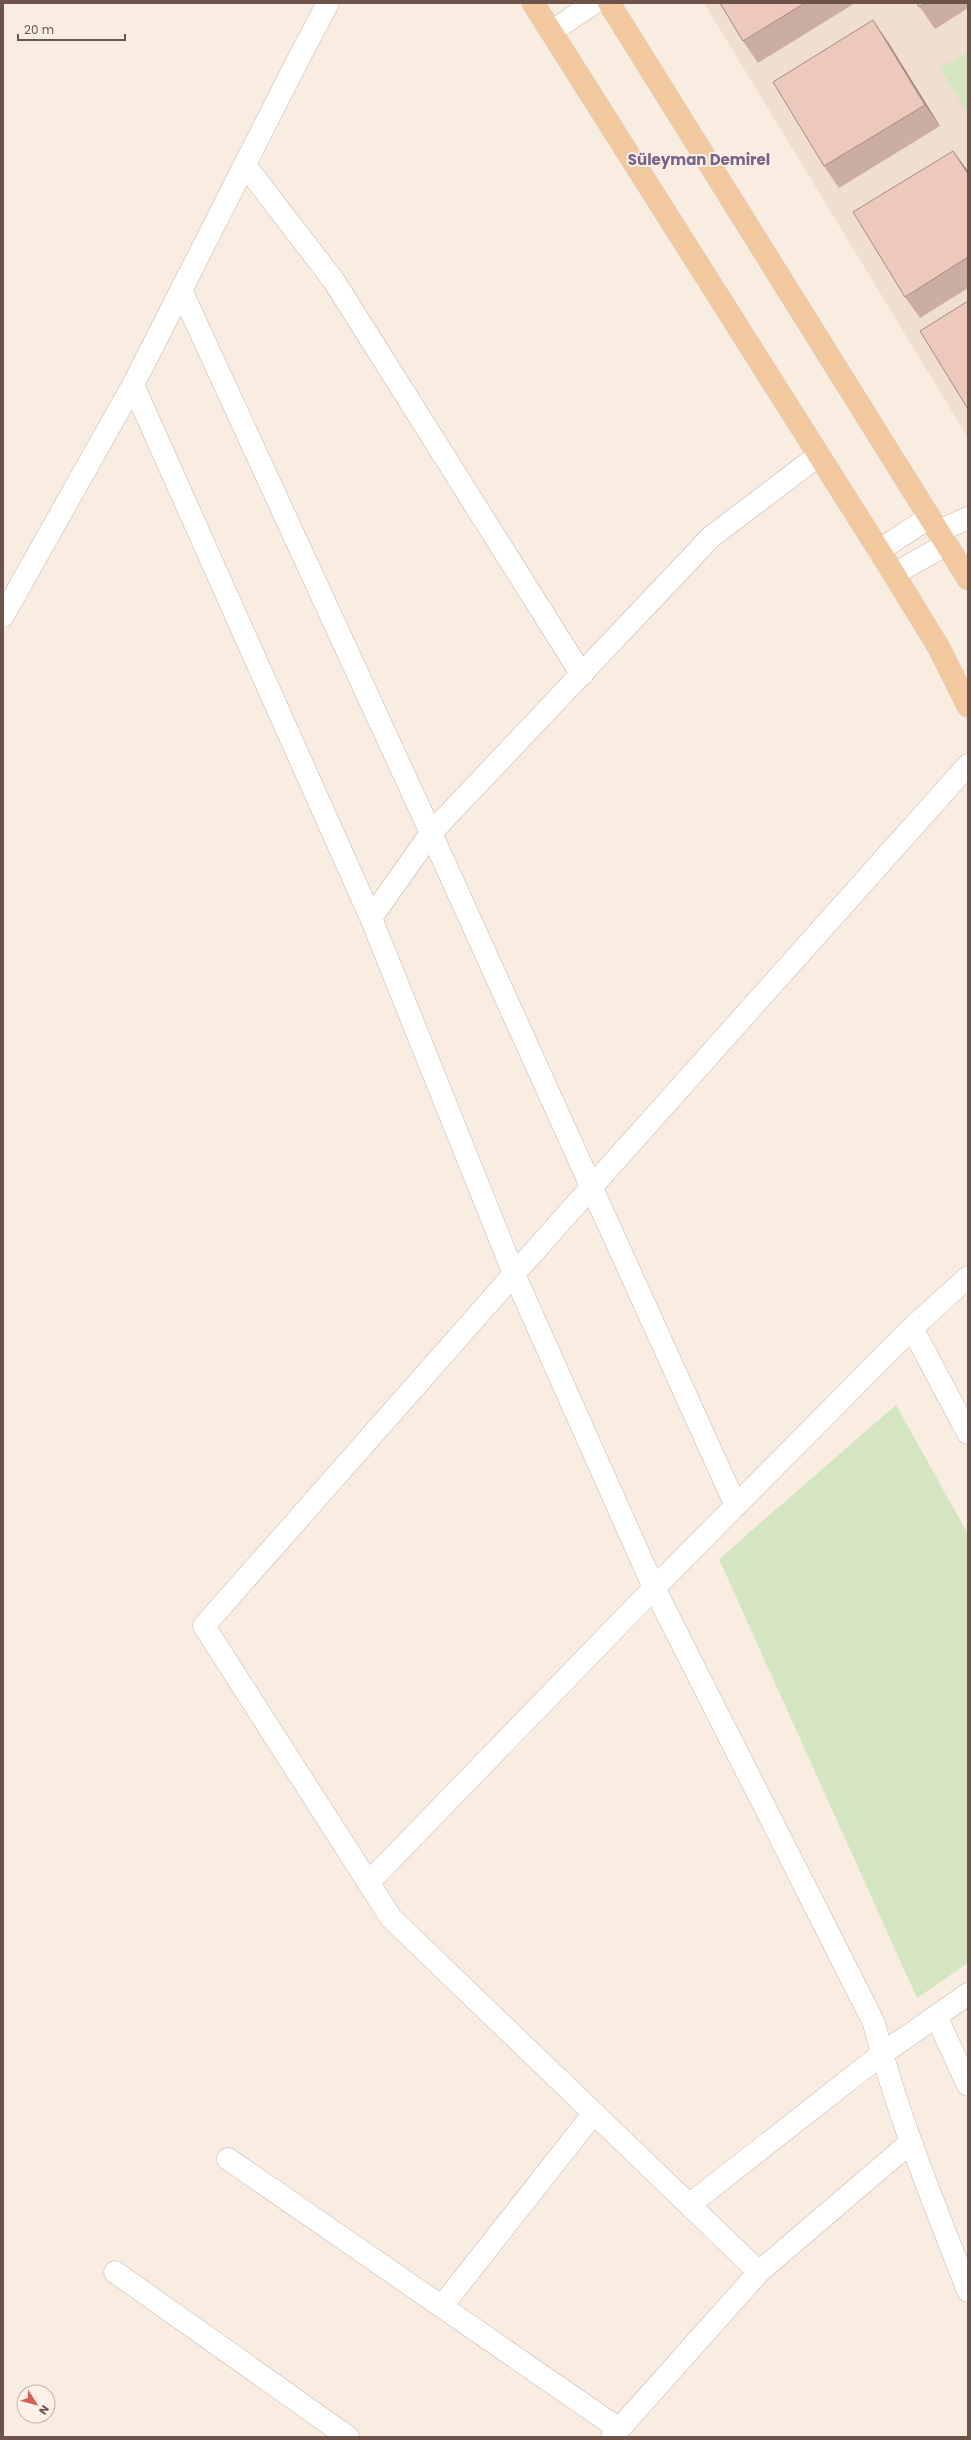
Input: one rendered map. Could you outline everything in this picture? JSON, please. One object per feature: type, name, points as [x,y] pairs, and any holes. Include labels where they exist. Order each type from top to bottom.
[{"type":"main road","points":[[533,3],[819,455],[878,551],[894,574],[939,648],[968,706]]},
{"type":"main road","points":[[609,3],[968,579]]},
{"type":"street","points":[[3,616],[133,385],[328,3]]},
{"type":"street","points":[[552,32],[594,3]]},
{"type":"street","points":[[245,165],[334,281],[582,675]]},
{"type":"street","points":[[181,290],[431,833],[736,1506]]},
{"type":"street","points":[[133,385],[371,918],[514,1274],[654,1588],[874,2023],[882,2054],[911,2142],[968,2291]]},
{"type":"street","points":[[371,918],[431,833],[711,537],[819,455]]},
{"type":"street","points":[[878,551],[938,531],[968,518]]},
{"type":"street","points":[[894,574],[938,531]]},
{"type":"street","points":[[759,2272],[391,1918],[204,1626],[514,1274],[968,765]]},
{"type":"street","points":[[368,1883],[654,1588],[912,1328],[968,1277]]},
{"type":"street","points":[[912,1328],[968,1433]]},
{"type":"street","points":[[689,2205],[882,2054],[968,1994]]},
{"type":"street","points":[[936,2016],[968,2084]]},
{"type":"street","points":[[442,2306],[594,2113]]},
{"type":"street","points":[[228,2159],[442,2306],[616,2433],[759,2272],[911,2142]]},
{"type":"street","points":[[116,2272],[348,2437]]},
{"type":"shaded area","points":[[704,3],[968,3],[968,438]]},
{"type":"green space","points":[[968,52],[968,114],[940,68]]},
{"type":"green space","points":[[896,1405],[968,1534],[968,1963],[917,1998],[719,1559]]},
{"type":"building","points":[[720,3],[805,3],[743,41]]},
{"type":"building","points":[[917,3],[926,3],[919,7]]},
{"type":"building","points":[[873,20],[925,105],[824,166],[773,82]]},
{"type":"building","points":[[953,151],[968,174],[968,257],[905,297],[853,212]]},
{"type":"building","points":[[968,301],[968,409],[920,331]]},
{"type":"district","name":"Süleyman Demirel","points":[[699,160]]}]
